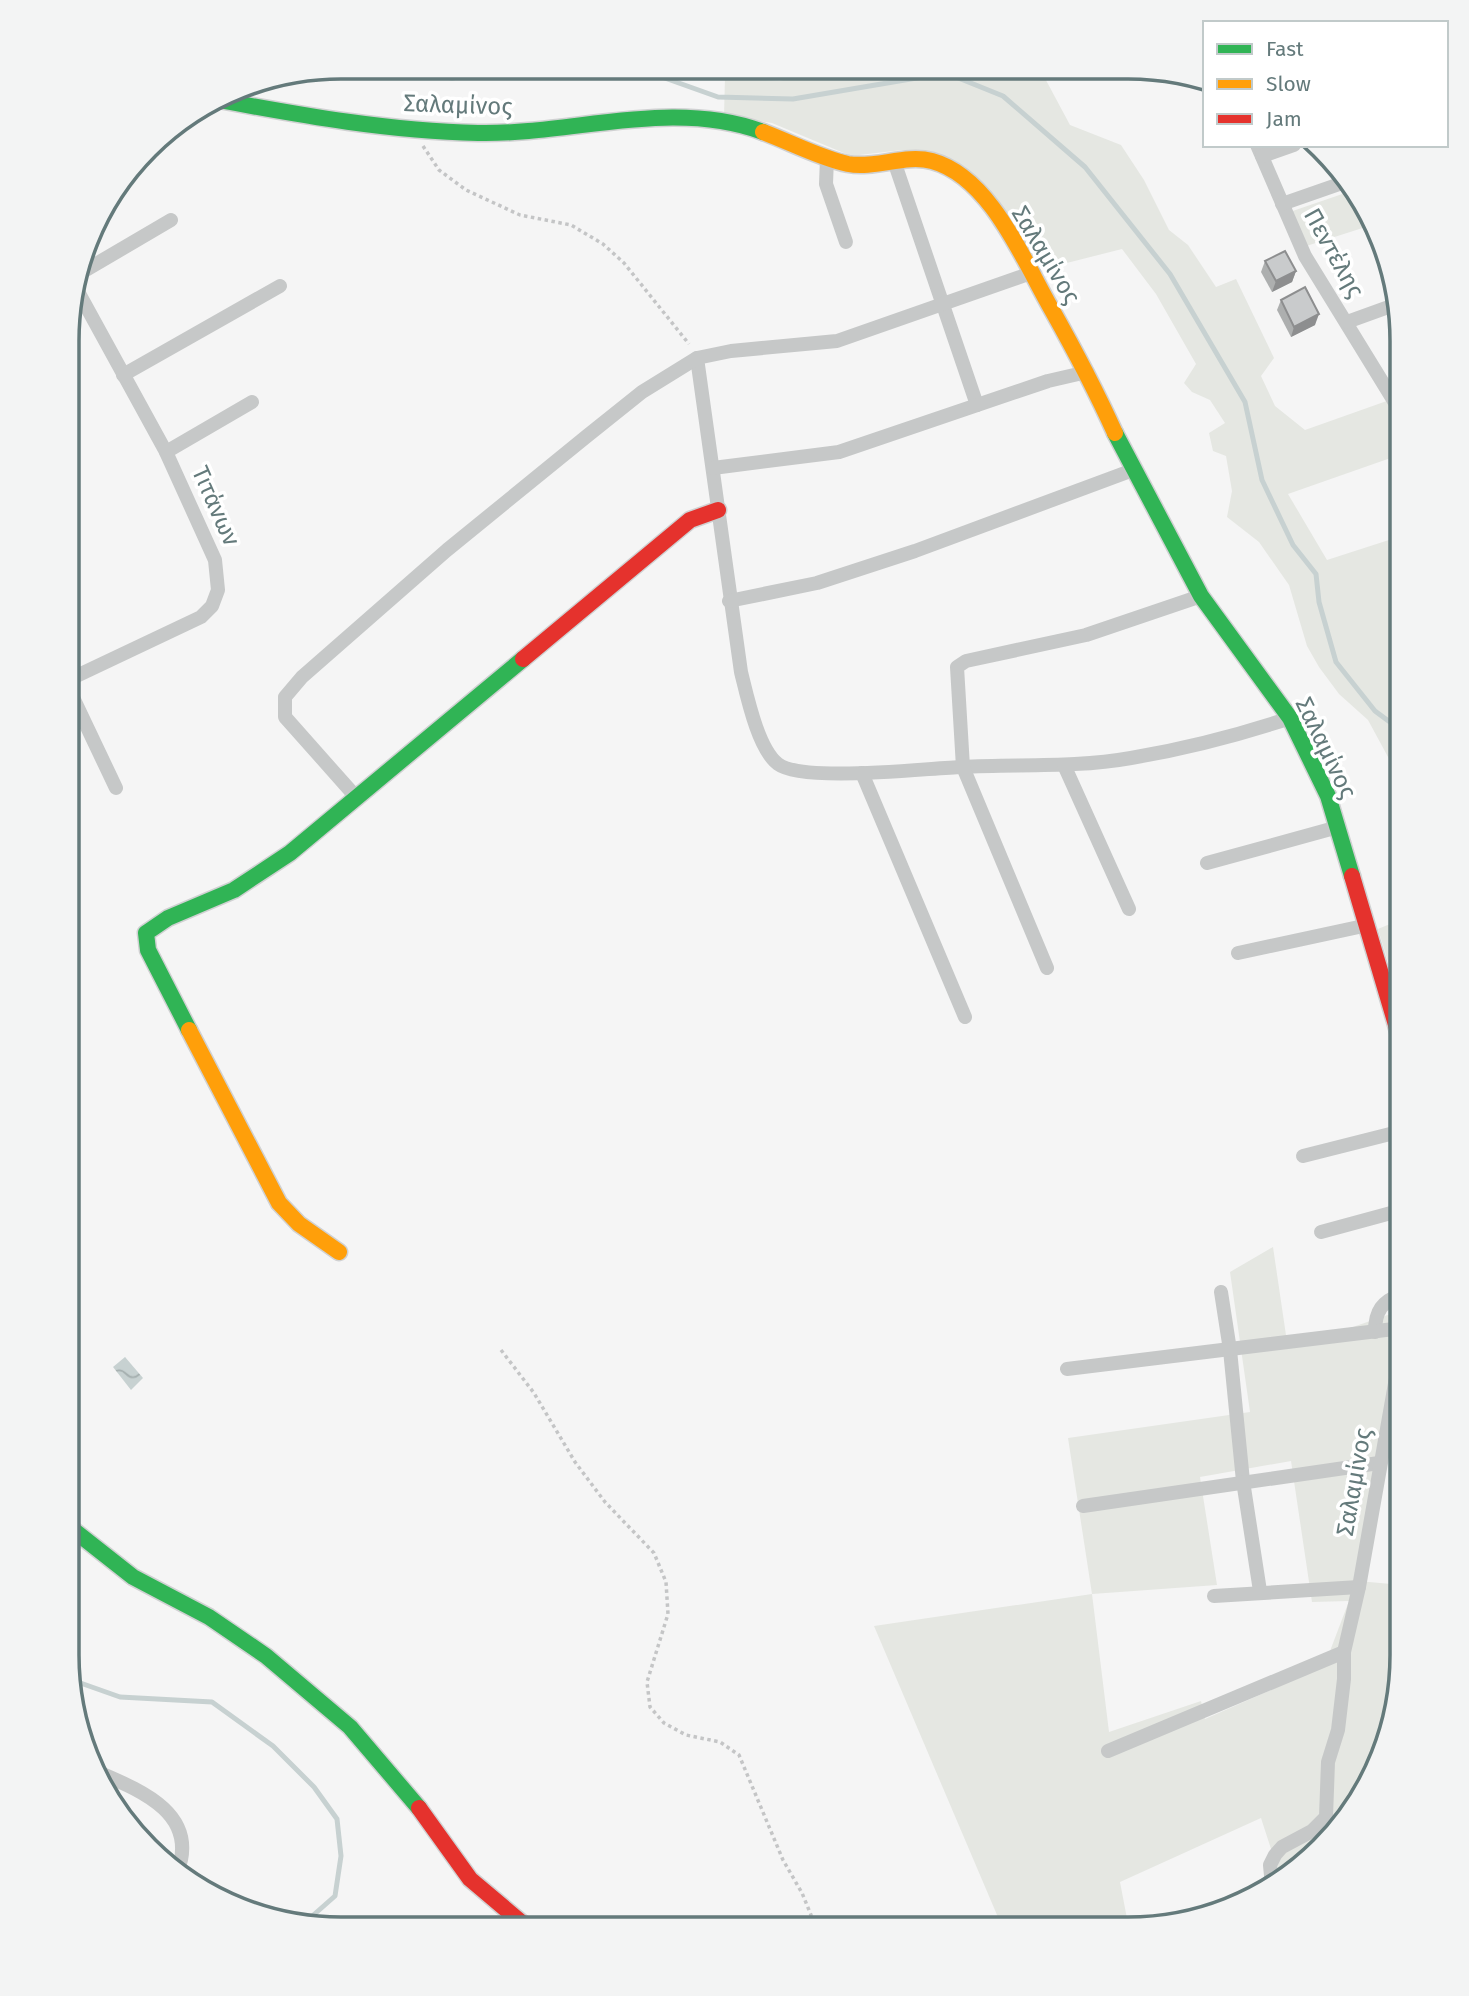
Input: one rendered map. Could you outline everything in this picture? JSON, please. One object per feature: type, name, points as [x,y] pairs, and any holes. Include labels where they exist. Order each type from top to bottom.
[{"type":"street","name":"Σαλαμίνος","points":[[233,103],[342,123],[480,133],[685,117],[711,118],[764,131],[827,158],[849,164],[933,162],[962,175],[981,193],[1034,272],[1087,372],[1133,470],[1174,540],[1201,596],[1290,718],[1323,785],[1338,827],[1390,1003]]},
{"type":"street","points":[[1259,150],[1280,147]]},
{"type":"street","name":"Πεντέλης","points":[[1259,150],[1305,256],[1390,394]]},
{"type":"street","points":[[827,158],[826,184],[846,242]]},
{"type":"street","points":[[894,161],[977,405]]},
{"type":"street","points":[[1282,204],[1338,184]]},
{"type":"street","points":[[90,268],[170,220]]},
{"type":"street","points":[[356,797],[285,717],[285,697],[302,677],[447,550],[642,392],[697,358],[731,351],[837,341],[1034,272]]},
{"type":"street","points":[[123,375],[280,286]]},
{"type":"street","name":"Τιτάνων","points":[[79,675],[201,617],[216,600],[220,583],[218,568],[166,452],[82,300]]},
{"type":"street","points":[[1347,321],[1388,307]]},
{"type":"street","points":[[697,358],[729,601],[746,694],[767,749],[778,764],[793,771],[862,773],[1064,765],[1130,758],[1290,718]]},
{"type":"street","points":[[713,468],[839,452],[977,405],[1087,372]]},
{"type":"street","points":[[166,452],[252,402]]},
{"type":"street","points":[[729,601],[817,583],[1133,470]]},
{"type":"street","points":[[339,1252],[299,1224],[279,1203],[148,950],[146,933],[168,918],[263,873],[690,520],[718,510]]},
{"type":"street","points":[[1047,968],[963,767],[957,667],[966,661],[1086,635],[1201,596]]},
{"type":"street","points":[[79,710],[116,788]]},
{"type":"street","points":[[1064,765],[1129,909]]},
{"type":"street","points":[[862,773],[965,1017]]},
{"type":"street","points":[[1207,863],[1338,827]]},
{"type":"street","points":[[1238,953],[1368,925]]},
{"type":"street","points":[[1303,1156],[1390,1134]]},
{"type":"street","points":[[1321,1231],[1390,1213]]},
{"type":"street","points":[[1220,1292],[1230,1350],[1242,1481],[1260,1591]]},
{"type":"street","points":[[1375,1332],[1375,1316],[1380,1306],[1390,1301]]},
{"type":"street","points":[[1067,1369],[1390,1330]]},
{"type":"street","name":"Σαλαμίνος","points":[[1271,1875],[1270,1865],[1282,1847],[1312,1831],[1326,1816],[1328,1762],[1338,1730],[1345,1679],[1344,1652],[1359,1587],[1390,1406]]},
{"type":"street","points":[[1083,1506],[1379,1463]]},
{"type":"street","points":[[79,1534],[133,1577],[209,1617],[267,1656],[351,1727],[415,1802],[470,1879],[515,1917]]},
{"type":"street","points":[[1214,1597],[1260,1591],[1359,1587]]},
{"type":"street","points":[[1108,1751],[1344,1652]]},
{"type":"street","points":[[109,1777],[144,1793],[173,1819],[183,1846],[180,1862]]},
{"type":"path","points":[[412,126],[432,162],[466,190],[520,215],[571,225],[603,244],[624,263],[659,310],[667,314],[697,358]]},
{"type":"path","points":[[501,1350],[534,1393],[575,1462],[605,1502],[654,1553],[666,1583],[668,1614],[647,1682],[650,1707],[664,1723],[686,1735],[720,1742],[739,1755],[810,1917]]},
{"type":"shaded area","points":[[725,79],[1045,79],[1070,125],[1121,145],[1144,180],[1169,230],[1188,245],[1216,287],[1236,279],[1274,358],[1261,376],[1275,406],[1305,430],[1390,400],[1390,458],[1288,494],[1327,560],[1390,540],[1390,761],[1368,720],[1339,694],[1319,667],[1307,646],[1289,585],[1259,542],[1227,517],[1232,491],[1226,456],[1213,451],[1209,433],[1225,423],[1210,400],[1192,392],[1184,383],[1196,364],[1156,294],[1122,249],[1043,269],[965,167],[946,157],[902,150],[851,156],[772,123],[724,116]]},
{"type":"shaded area","points":[[1345,193],[1364,227],[1297,249],[1281,215]]},
{"type":"shaded area","points":[[1390,924],[1390,968],[1378,929]]},
{"type":"shaded area","points":[[1273,1247],[1287,1342],[1324,1337],[1390,1314],[1390,1410],[1358,1581],[1390,1584],[1390,1672],[1381,1723],[1363,1771],[1346,1801],[1325,1828],[1278,1870],[1261,1818],[1120,1882],[1127,1917],[998,1917],[874,1626],[1092,1594],[1068,1438],[1250,1412],[1230,1272]],"holes":[[[1291,1461],[1312,1602],[1349,1601],[1330,1651],[1282,1685],[1205,1719],[1201,1701],[1109,1732],[1092,1594],[1217,1585],[1200,1477]]]},
{"type":"water","points":[[125,1357],[143,1378],[131,1390],[113,1367]]},
{"type":"building","points":[[1285,251],[1296,271],[1276,281],[1265,261]]},
{"type":"building","points":[[1305,287],[1319,314],[1294,327],[1281,300]]},
{"type":"waterway","points":[[668,79],[718,97],[793,99],[911,79]]},
{"type":"waterway","points":[[961,79],[1003,96],[1085,167],[1170,274],[1245,402],[1262,480],[1293,545],[1316,574],[1319,602],[1336,662],[1375,711],[1390,722]]},
{"type":"waterway","points":[[80,1683],[120,1697],[212,1702],[273,1746],[314,1787],[337,1819],[341,1856],[335,1896],[313,1916]]},
{"type":"traffic: fast","points":[[233,103],[348,122],[445,132],[514,132],[658,118],[728,122],[763,132]]},
{"type":"traffic: fast","points":[[1115,433],[1201,596],[1290,718],[1328,796],[1352,876]]},
{"type":"traffic: fast","points":[[189,1030],[148,950],[146,933],[168,918],[234,890],[290,853],[523,659]]},
{"type":"traffic: fast","points":[[79,1534],[133,1577],[209,1617],[266,1656],[350,1727],[419,1808]]},
{"type":"traffic: slow","points":[[763,132],[848,164],[869,165],[911,159],[932,161],[953,170],[972,184],[989,203],[1017,246],[1115,433]]},
{"type":"traffic: slow","points":[[189,1030],[279,1203],[299,1224],[339,1252]]},
{"type":"traffic: jam","points":[[523,659],[690,520],[718,510]]},
{"type":"traffic: jam","points":[[1352,876],[1390,1004]]},
{"type":"traffic: jam","points":[[419,1808],[470,1879],[515,1917]]}]
